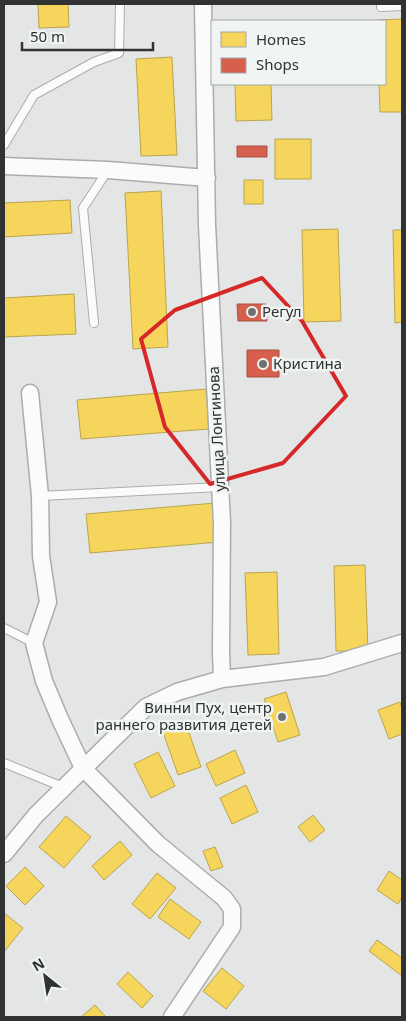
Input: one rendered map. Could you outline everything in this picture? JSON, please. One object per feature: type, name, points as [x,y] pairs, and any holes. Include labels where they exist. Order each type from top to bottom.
[{"type":"street","name":"улица Лонгинова","points":[[203,4],[207,224],[222,523],[222,679]]},
{"type":"street","points":[[4,166],[108,170],[207,178]]},
{"type":"street","points":[[30,393],[40,496],[41,556],[48,602],[34,642],[44,681],[83,768],[158,844],[224,898],[232,909],[232,927],[172,1017]]},
{"type":"street","points":[[4,854],[36,815],[146,707],[177,692],[222,679],[324,667],[402,643]]},
{"type":"lane","points":[[4,145],[34,95],[94,62],[119,53],[120,4]]},
{"type":"lane","points":[[381,4],[381,7],[402,6]]},
{"type":"lane","points":[[94,323],[83,208],[108,170]]},
{"type":"lane","points":[[40,496],[220,487]]},
{"type":"lane","points":[[4,628],[34,642]]},
{"type":"lane","points":[[4,763],[63,788]]},
{"type":"highlighted area","points":[[262,278],[302,321],[346,396],[283,463],[210,484],[165,427],[141,339],[175,310]]},
{"type":"building: Homes","points":[[38,4],[68,4],[69,27],[39,28]]},
{"type":"building: Homes","points":[[402,19],[402,112],[380,112],[379,85],[386,85],[386,20],[378,20]]},
{"type":"building: Homes","points":[[172,57],[177,155],[141,156],[136,59]]},
{"type":"building: Homes","points":[[235,85],[271,85],[272,120],[236,121]]},
{"type":"building: Homes","points":[[275,139],[311,139],[311,179],[275,179]]},
{"type":"building: Homes","points":[[244,180],[263,180],[263,204],[244,204]]},
{"type":"building: Homes","points":[[161,191],[168,347],[133,349],[125,193]]},
{"type":"building: Homes","points":[[70,200],[72,233],[4,237],[4,203]]},
{"type":"building: Homes","points":[[338,229],[341,321],[304,322],[302,230]]},
{"type":"building: Homes","points":[[393,230],[402,230],[402,322],[395,323]]},
{"type":"building: Homes","points":[[74,294],[76,334],[4,337],[4,298]]},
{"type":"building: Homes","points":[[206,389],[209,429],[81,439],[77,400]]},
{"type":"building: Homes","points":[[215,503],[219,542],[90,553],[86,514]]},
{"type":"building: Homes","points":[[365,565],[368,651],[336,651],[334,566]]},
{"type":"building: Homes","points":[[277,572],[279,654],[248,655],[245,573]]},
{"type":"building: Homes","name":"Винни Пух, центр раннего развития детей","points":[[286,692],[300,735],[278,742],[264,699]]},
{"type":"building: Homes","points":[[400,702],[402,709],[402,734],[389,739],[378,710]]},
{"type":"building: Homes","points":[[186,724],[201,767],[178,775],[163,732]]},
{"type":"building: Homes","points":[[235,750],[245,773],[216,786],[206,764]]},
{"type":"building: Homes","points":[[158,752],[175,786],[151,798],[134,764]]},
{"type":"building: Homes","points":[[246,785],[258,812],[232,824],[220,798]]},
{"type":"building: Homes","points":[[313,815],[325,830],[310,842],[298,827]]},
{"type":"building: Homes","points":[[66,816],[91,837],[64,868],[39,847]]},
{"type":"building: Homes","points":[[120,841],[132,855],[104,880],[92,866]]},
{"type":"building: Homes","points":[[215,847],[223,867],[211,871],[203,851]]},
{"type":"building: Homes","points":[[25,867],[44,886],[25,905],[6,886]]},
{"type":"building: Homes","points":[[389,871],[402,880],[402,897],[398,904],[377,890]]},
{"type":"building: Homes","points":[[157,873],[176,888],[150,919],[132,904]]},
{"type":"building: Homes","points":[[170,899],[201,922],[189,939],[158,917]]},
{"type":"building: Homes","points":[[4,913],[23,928],[4,952]]},
{"type":"building: Homes","points":[[377,940],[402,958],[402,976],[369,951]]},
{"type":"building: Homes","points":[[222,968],[244,986],[226,1009],[203,991]]},
{"type":"building: Homes","points":[[128,972],[153,996],[142,1008],[117,984]]},
{"type":"building: Homes","points":[[95,1005],[106,1017],[81,1017]]},
{"type":"building: Shops","points":[[237,146],[267,146],[267,157],[237,157]]},
{"type":"building: Shops","name":"Регул","points":[[237,304],[266,304],[267,321],[238,321]]},
{"type":"building: Shops","name":"Кристина","points":[[247,350],[279,350],[279,377],[247,377]]},
{"type":"place","name":"Регул","points":[[252,312]]},
{"type":"place","name":"Кристина","points":[[263,364]]},
{"type":"place","name":"Винни Пух, центр раннего развития детей","points":[[282,717]]}]
